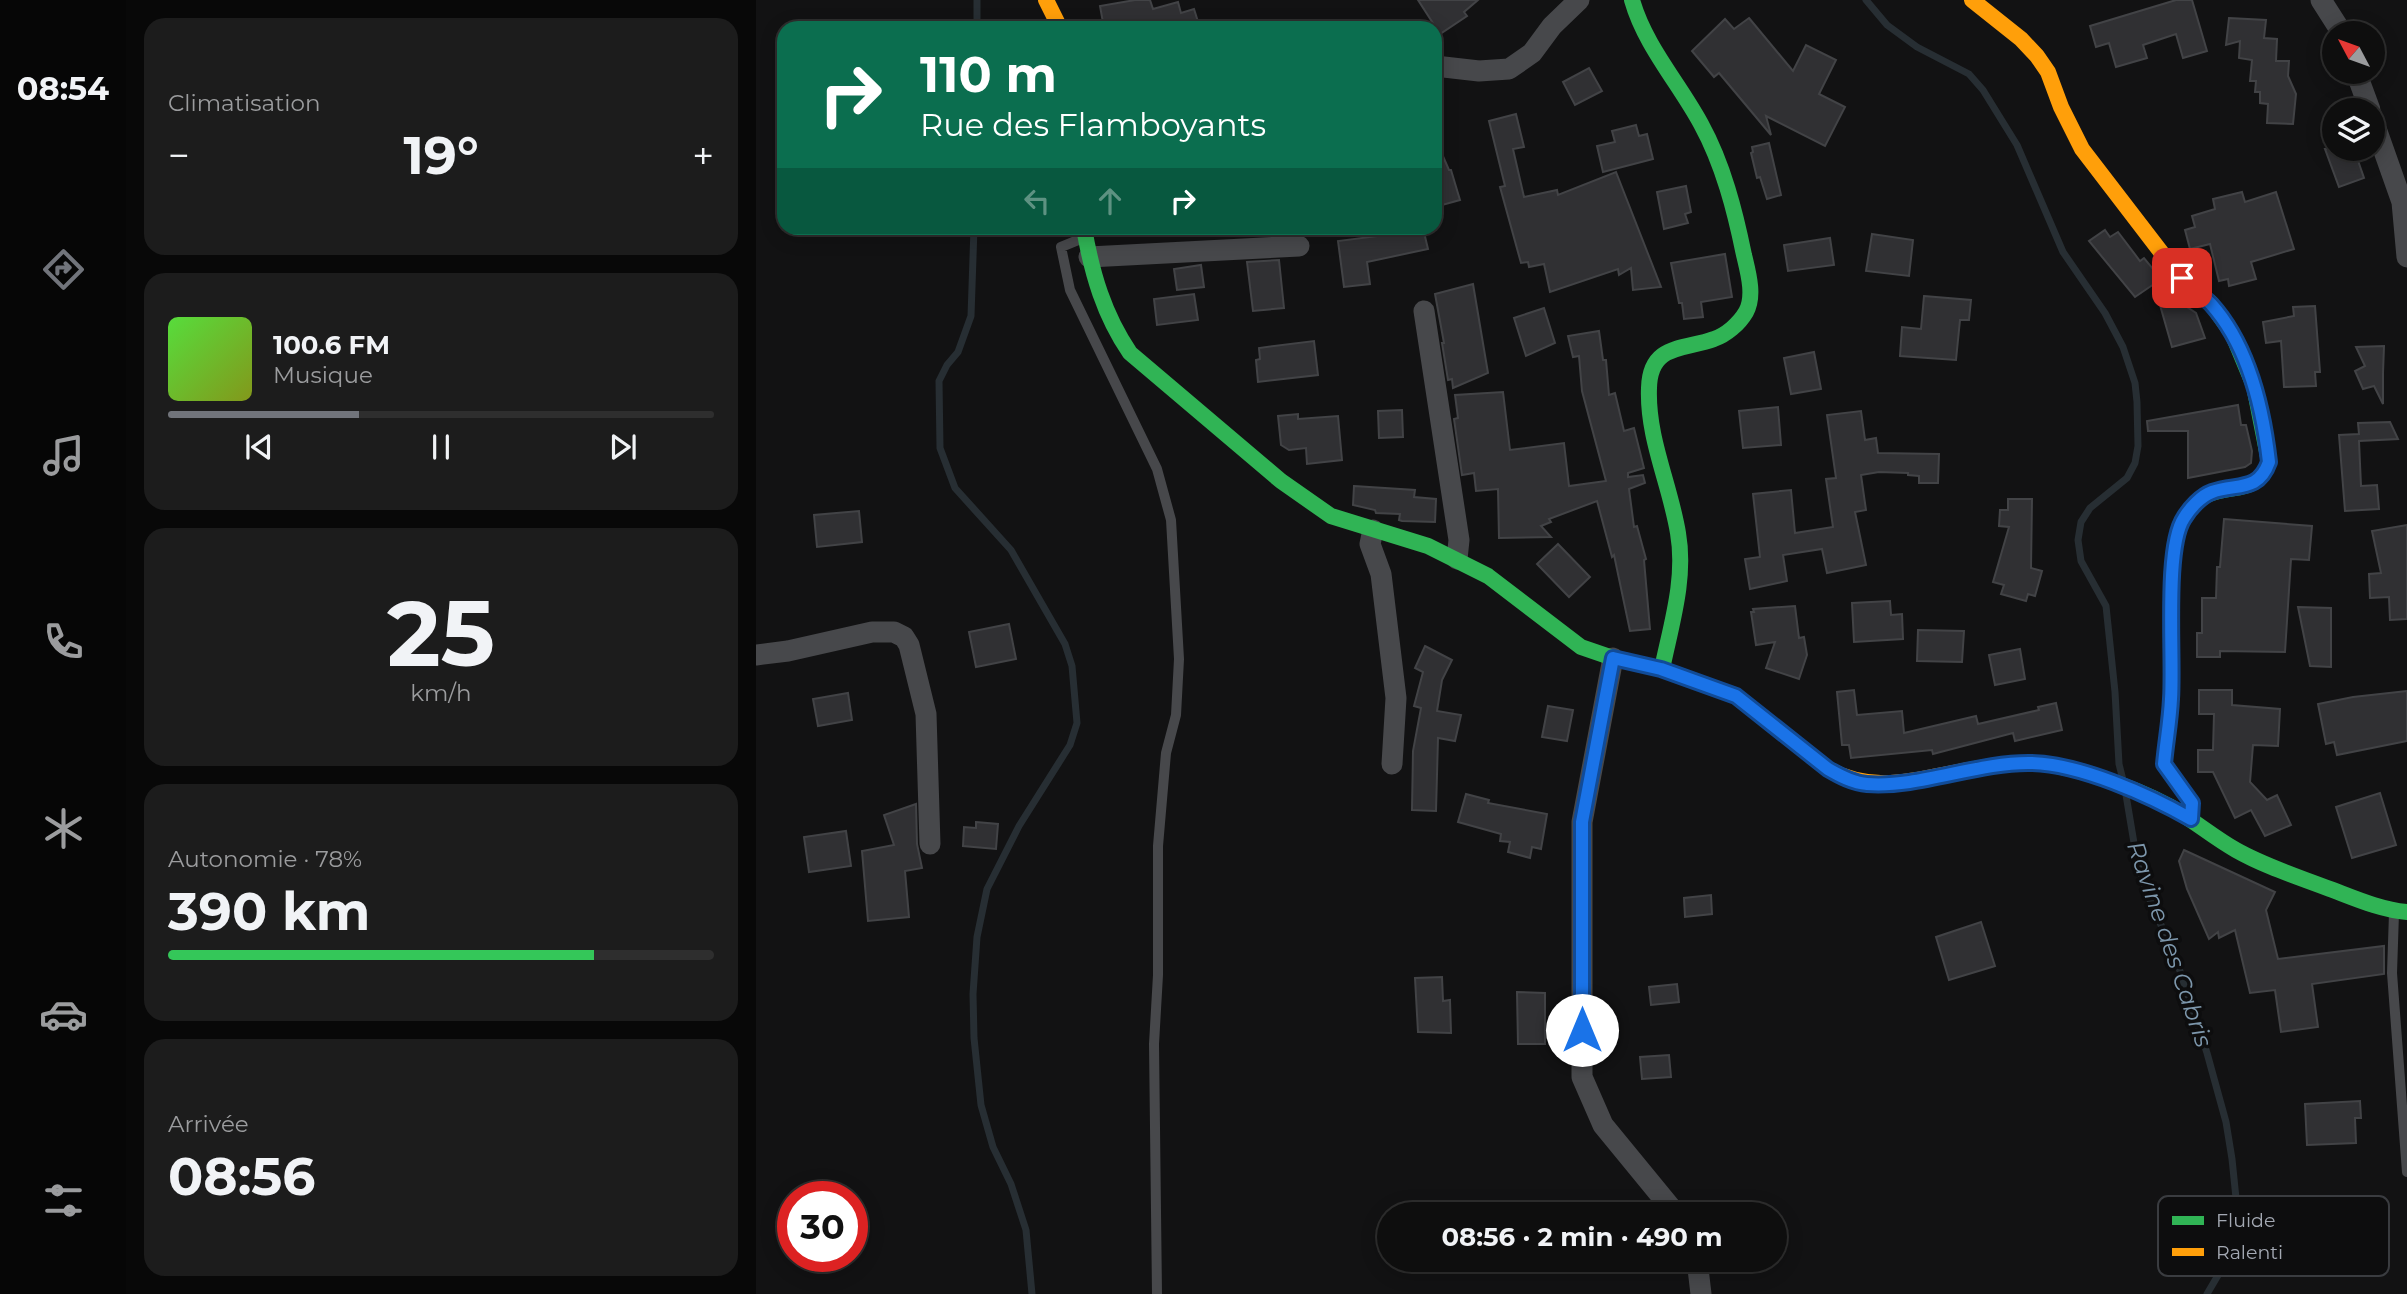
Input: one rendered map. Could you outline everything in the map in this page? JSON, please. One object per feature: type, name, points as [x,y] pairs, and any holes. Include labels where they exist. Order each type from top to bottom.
[{"type":"street","points":[[1046,0],[1056,21]]},
{"type":"street","points":[[1442,67],[1479,71],[1509,69],[1532,53],[1552,26],[1579,0]]},
{"type":"street","points":[[1632,0],[1638,22],[1709,140],[1725,183],[1751,287],[1749,306],[1737,324],[1719,337],[1670,349],[1654,366],[1649,382],[1653,427],[1679,534],[1681,565],[1661,669]]},
{"type":"street","points":[[1972,0],[2021,39],[2049,72],[2061,107],[2082,149],[2171,265],[2194,292],[2210,302],[2232,333],[2254,386],[2268,449],[2269,462],[2265,474],[2245,487],[2210,493],[2193,505],[2182,520],[2176,540],[2173,564],[2171,700],[2164,764],[2192,803],[2191,819]]},
{"type":"street","points":[[2321,0],[2334,21]]},
{"type":"street","points":[[2385,154],[2402,202],[2407,257]]},
{"type":"street","points":[[1299,246],[1086,240],[1099,295],[1115,331],[1130,353],[1291,489],[1331,516],[1428,546],[1457,559],[1488,576],[1581,647],[1613,658],[1661,669],[1736,696],[1828,769],[1844,778],[1866,784],[1895,783],[1995,765],[2033,763],[2066,768],[2140,793],[2170,807],[2236,850],[2263,864],[2400,911]]},
{"type":"street","points":[[1424,311],[1459,540],[1457,559]]},
{"type":"street","points":[[1373,530],[1370,544],[1381,574],[1396,698],[1392,764]]},
{"type":"street","points":[[756,654],[788,651],[872,632],[894,632],[904,637],[909,645],[926,714],[930,844]]},
{"type":"street","points":[[1613,658],[1582,822],[1582,1077],[1603,1125],[1666,1202]]},
{"type":"street","points":[[1699,1272],[1701,1294]]},
{"type":"lane","points":[[1086,240],[1061,247],[1070,290],[1157,469],[1172,533],[1179,659],[1175,715],[1166,753],[1158,846],[1158,975],[1154,1044],[1157,1294]]},
{"type":"lane","points":[[2400,911],[2392,973],[2407,1172]]},
{"type":"building","points":[[1150,0],[1153,9],[1178,2],[1181,13],[1194,9],[1198,21],[1103,21],[1100,6]]},
{"type":"building","points":[[1418,0],[1478,0],[1464,12],[1467,16],[1442,33],[1442,21],[1432,21]]},
{"type":"building","points":[[2176,0],[2192,0],[2207,51],[2183,58],[2176,34],[2143,45],[2147,58],[2116,67],[2109,43],[2096,47],[2090,26]]},
{"type":"building","points":[[1749,18],[1793,71],[1806,45],[1836,60],[1819,94],[1845,107],[1825,146],[1766,116],[1771,135],[1719,73],[1714,77],[1692,51],[1725,19],[1734,29]]},
{"type":"building","points":[[2229,18],[2266,20],[2264,38],[2277,39],[2276,61],[2289,61],[2288,76],[2296,94],[2293,124],[2267,123],[2268,104],[2260,103],[2260,92],[2255,92],[2256,81],[2250,81],[2252,60],[2239,58],[2240,41],[2226,45]]},
{"type":"building","points":[[1589,68],[1602,91],[1575,105],[1563,82]]},
{"type":"building","points":[[1516,114],[1524,147],[1513,149],[1524,197],[1557,190],[1558,195],[1616,172],[1661,287],[1633,290],[1631,268],[1619,275],[1618,269],[1550,292],[1544,264],[1529,267],[1528,262],[1521,263],[1500,187],[1505,186],[1489,121]]},
{"type":"building","points":[[1636,125],[1639,136],[1647,134],[1653,159],[1603,172],[1597,146],[1615,142],[1612,131]]},
{"type":"building","points":[[1769,143],[1781,195],[1767,199],[1760,177],[1757,178],[1751,153],[1752,147]]},
{"type":"building","points":[[1442,154],[1451,170],[1460,200],[1442,205]]},
{"type":"building","points":[[2329,161],[2358,161],[2364,178],[2339,187]]},
{"type":"building","points":[[1686,186],[1691,212],[1685,214],[1688,223],[1664,229],[1657,192]]},
{"type":"building","points":[[2242,192],[2245,202],[2276,192],[2294,249],[2251,262],[2256,279],[2229,286],[2228,279],[2219,281],[2210,244],[2190,249],[2185,230],[2195,227],[2192,216],[2215,209],[2213,199]]},
{"type":"building","points":[[2105,230],[2110,237],[2118,232],[2140,261],[2144,258],[2181,303],[2196,313],[2205,338],[2172,347],[2154,284],[2135,297],[2089,241]]},
{"type":"building","points":[[1872,234],[1913,240],[1909,276],[1866,271]]},
{"type":"building","points":[[1386,235],[1425,235],[1428,249],[1367,262],[1370,284],[1344,287],[1338,241]]},
{"type":"building","points":[[1830,238],[1834,265],[1788,271],[1784,245]]},
{"type":"building","points":[[1725,254],[1732,297],[1701,302],[1703,317],[1684,319],[1671,263]]},
{"type":"building","points":[[1279,260],[1284,308],[1253,311],[1247,262]]},
{"type":"building","points":[[1201,265],[1204,287],[1177,290],[1174,269]]},
{"type":"building","points":[[1473,284],[1488,373],[1453,388],[1452,379],[1448,380],[1435,294]]},
{"type":"building","points":[[1194,294],[1198,320],[1157,325],[1154,299]]},
{"type":"building","points":[[1924,296],[1971,300],[1969,320],[1960,320],[1956,360],[1900,356],[1902,327],[1921,329]]},
{"type":"building","points":[[2315,306],[2320,372],[2315,372],[2316,386],[2284,387],[2281,341],[2266,343],[2263,322],[2294,316],[2293,307]]},
{"type":"building","points":[[1544,308],[1555,343],[1526,356],[1514,318]]},
{"type":"building","points":[[1599,331],[1603,360],[1606,360],[1609,395],[1615,393],[1624,431],[1634,428],[1644,468],[1628,473],[1628,477],[1643,475],[1645,483],[1629,489],[1634,527],[1637,526],[1646,559],[1650,629],[1630,631],[1614,555],[1612,557],[1597,501],[1549,519],[1551,522],[1541,526],[1551,537],[1499,538],[1498,489],[1476,491],[1474,473],[1462,475],[1454,419],[1458,418],[1455,395],[1503,392],[1510,450],[1564,443],[1569,486],[1606,481],[1582,391],[1579,356],[1573,357],[1568,336]]},
{"type":"building","points":[[1314,341],[1318,375],[1258,382],[1256,360],[1260,359],[1259,348]]},
{"type":"building","points":[[2384,346],[2383,404],[2374,386],[2363,389],[2355,371],[2365,366],[2356,347]]},
{"type":"building","points":[[1814,352],[1821,389],[1791,394],[1784,358]]},
{"type":"building","points":[[2238,405],[2241,425],[2246,425],[2252,451],[2251,463],[2245,467],[2188,478],[2188,431],[2148,431],[2147,421]]},
{"type":"building","points":[[1778,407],[1781,445],[1743,448],[1739,411]]},
{"type":"building","points":[[1402,410],[1403,437],[1379,438],[1378,411]]},
{"type":"building","points":[[1861,411],[1865,440],[1876,438],[1878,453],[1939,454],[1938,483],[1919,483],[1919,476],[1908,473],[1879,472],[1861,475],[1866,510],[1855,512],[1866,565],[1827,573],[1822,549],[1783,555],[1787,581],[1750,589],[1745,559],[1760,557],[1753,494],[1791,490],[1795,533],[1833,527],[1826,479],[1836,478],[1827,415]]},
{"type":"building","points":[[1298,414],[1298,419],[1338,416],[1342,460],[1307,464],[1306,448],[1289,450],[1281,445],[1278,416]]},
{"type":"building","points":[[2390,422],[2398,439],[2359,441],[2361,486],[2377,485],[2379,509],[2345,511],[2339,435],[2359,434],[2358,423]]},
{"type":"building","points":[[1354,486],[1415,490],[1414,497],[1436,499],[1435,522],[1402,521],[1399,520],[1400,514],[1376,513],[1375,510],[1353,505]]},
{"type":"building","points":[[2008,499],[2032,499],[2031,568],[2042,571],[2035,596],[2028,594],[2026,601],[2001,594],[2004,585],[1993,582],[2009,527],[1999,526],[2000,510],[2008,510]]},
{"type":"building","points":[[859,511],[862,542],[817,547],[814,515]]},
{"type":"building","points":[[2224,519],[2312,526],[2309,560],[2291,559],[2285,652],[2220,651],[2220,657],[2197,657],[2197,633],[2202,633],[2202,598],[2216,598],[2217,567],[2220,567]]},
{"type":"building","points":[[2407,525],[2407,619],[2390,620],[2389,597],[2370,598],[2369,574],[2381,573],[2372,531]]},
{"type":"building","points":[[1558,544],[1590,577],[1569,597],[1537,564]]},
{"type":"building","points":[[1890,601],[1891,615],[1902,614],[1903,639],[1854,642],[1852,603]]},
{"type":"building","points":[[1795,606],[1799,638],[1804,637],[1807,655],[1799,679],[1766,668],[1775,642],[1756,645],[1751,612],[1754,612],[1753,609]]},
{"type":"building","points":[[2298,607],[2331,608],[2331,667],[2310,666]]},
{"type":"building","points":[[1009,624],[1016,659],[976,667],[969,632]]},
{"type":"building","points":[[1918,630],[1964,631],[1962,662],[1917,661]]},
{"type":"building","points":[[1425,646],[1452,660],[1442,680],[1437,711],[1461,715],[1455,741],[1438,738],[1436,811],[1412,810],[1413,751],[1421,708],[1414,706],[1423,672],[1415,668]]},
{"type":"building","points":[[2020,649],[2025,679],[1995,685],[1989,655]]},
{"type":"building","points":[[1854,690],[1857,715],[1902,711],[1904,733],[1976,716],[1978,724],[2039,710],[2038,707],[2056,703],[2062,730],[2015,741],[2013,733],[1933,754],[1932,750],[1851,758],[1849,745],[1842,745],[1837,692]]},
{"type":"building","points":[[2199,690],[2232,690],[2232,705],[2280,709],[2278,746],[2253,745],[2250,782],[2267,800],[2277,795],[2291,825],[2265,836],[2251,810],[2235,818],[2213,772],[2198,772],[2198,750],[2213,750],[2214,714],[2199,714]]},
{"type":"building","points":[[2407,691],[2407,741],[2337,755],[2334,742],[2326,744],[2318,704]]},
{"type":"building","points":[[848,693],[852,720],[818,726],[813,699]]},
{"type":"building","points":[[1548,706],[1573,710],[1567,741],[1542,737]]},
{"type":"building","points":[[2380,793],[2396,845],[2352,858],[2336,807]]},
{"type":"building","points":[[1466,794],[1489,800],[1488,803],[1547,814],[1541,849],[1532,847],[1530,858],[1508,852],[1510,842],[1500,841],[1501,834],[1458,822]]},
{"type":"building","points":[[916,804],[917,844],[922,868],[905,871],[909,917],[868,921],[862,851],[894,845],[884,815]]},
{"type":"building","points":[[976,822],[998,824],[996,849],[963,846],[964,827],[976,828]]},
{"type":"building","points":[[846,831],[851,866],[809,872],[804,837]]},
{"type":"building","points":[[2184,850],[2275,892],[2266,910],[2278,959],[2384,946],[2384,974],[2312,984],[2318,1027],[2281,1032],[2275,990],[2250,993],[2235,930],[2219,938],[2218,932],[2209,939],[2187,889],[2179,861]]},
{"type":"building","points":[[1711,895],[1712,914],[1685,917],[1684,898]]},
{"type":"building","points":[[1981,922],[1995,966],[1949,980],[1936,937]]},
{"type":"building","points":[[1442,977],[1443,1001],[1450,1000],[1451,1033],[1418,1032],[1415,978]]},
{"type":"building","points":[[1677,984],[1679,1002],[1651,1005],[1649,987]]},
{"type":"building","points":[[1517,992],[1545,993],[1545,1044],[1518,1044]]},
{"type":"building","points":[[1669,1055],[1671,1077],[1642,1079],[1640,1057]]},
{"type":"building","points":[[2360,1101],[2361,1118],[2355,1118],[2356,1143],[2307,1145],[2305,1104]]},
{"type":"waterway","points":[[977,0],[977,21]]},
{"type":"waterway","name":"Ravine des Cabris","points":[[1866,0],[1887,25],[1917,47],[1969,74],[1983,90],[2017,145],[2063,252],[2105,313],[2123,347],[2135,383],[2138,446],[2135,463],[2127,478],[2090,508],[2081,522],[2078,540],[2081,561],[2106,606],[2119,764],[2123,780]]},
{"type":"waterway","points":[[974,235],[971,316],[958,352],[939,381],[940,448],[955,488],[1011,550],[1065,644],[1072,666],[1077,723],[1070,745],[1019,826],[987,889],[977,937],[973,994],[974,1038],[981,1105],[993,1147],[1011,1184],[1026,1230],[1032,1294]]},
{"type":"waterway","name":"Ravine des Cabris","points":[[2126,795],[2137,861],[2146,891],[2176,959],[2226,1122],[2236,1196]]},
{"type":"waterway","name":"Ravine des Cabris","points":[[2207,1294],[2218,1276]]},
{"type":"traffic: fast","points":[[1632,0],[1645,33],[1692,109],[1716,155],[1737,222],[1750,291],[1749,306],[1732,328],[1714,339],[1671,351],[1662,356],[1651,373],[1649,407],[1680,550],[1679,585],[1662,669]]},
{"type":"traffic: fast","points":[[1085,235],[1100,294],[1130,353],[1281,481],[1331,516],[1428,546],[1488,576],[1581,647],[1613,658],[1662,669],[1709,686]]},
{"type":"traffic: fast","points":[[2174,269],[2194,292],[2210,302],[2232,333],[2254,386],[2269,462],[2265,472],[2253,483],[2212,493],[2200,500],[2186,514],[2178,532],[2172,577],[2171,700],[2164,764],[2192,803],[2191,819]]},
{"type":"traffic: fast","points":[[1968,770],[2031,763],[2047,764],[2102,778],[2169,806],[2227,845],[2259,862],[2368,903],[2407,912]]},
{"type":"traffic: slow","points":[[1046,0],[1056,21]]},
{"type":"traffic: slow","points":[[1972,0],[2021,39],[2037,56],[2048,72],[2061,107],[2082,149],[2174,269]]},
{"type":"traffic: slow","points":[[1709,686],[1736,696],[1828,769],[1845,777],[1897,783],[1968,770]]},
{"type":"route","points":[[1582,1030],[1582,822],[1613,658],[1661,669],[1736,696],[1828,769],[1844,778],[1866,784],[1895,783],[1995,765],[2033,763],[2066,768],[2140,793],[2191,819],[2192,803],[2164,764],[2171,700],[2173,564],[2176,540],[2182,520],[2193,505],[2210,493],[2245,487],[2255,482],[2265,474],[2269,462],[2254,386],[2232,333],[2210,302],[2194,292],[2182,278]]}]
